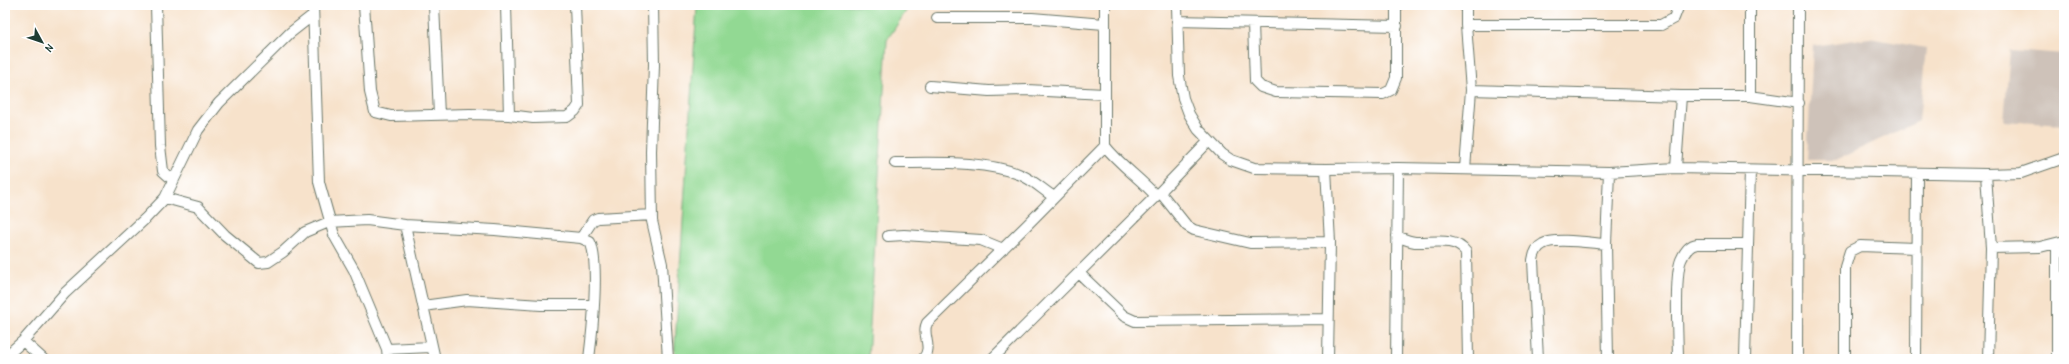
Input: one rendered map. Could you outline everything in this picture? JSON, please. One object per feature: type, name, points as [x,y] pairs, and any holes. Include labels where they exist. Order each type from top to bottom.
[{"type":"street","points":[[156,5],[160,146],[163,171],[173,180]]},
{"type":"street","points":[[364,5],[370,92],[375,112],[391,116],[510,115],[533,118],[567,117],[575,111],[578,105],[579,96],[575,5]]},
{"type":"street","points":[[434,5],[439,115]]},
{"type":"street","points":[[506,5],[510,115]]},
{"type":"street","points":[[653,5],[654,65],[651,151],[652,215],[662,264],[668,359]]},
{"type":"street","points":[[1105,5],[1105,146],[1116,160],[1158,194],[1187,226],[1194,230],[1214,236],[1250,243],[1330,242]]},
{"type":"street","points":[[1177,5],[1179,76],[1183,98],[1189,114],[1209,141],[1231,160],[1254,168],[1398,168],[1609,172],[1676,168],[1986,174],[2021,173],[2064,158]]},
{"type":"street","points":[[1253,22],[1255,81],[1261,87],[1276,92],[1383,94],[1391,90],[1396,78],[1396,5]]},
{"type":"street","points":[[1465,169],[1471,90],[1466,5]]},
{"type":"street","points":[[1466,25],[1661,25],[1674,18],[1679,5]]},
{"type":"street","points":[[1750,5],[1750,96]]},
{"type":"street","points":[[1797,359],[1799,103],[1798,5]]},
{"type":"street","points":[[5,357],[23,341],[65,293],[146,218],[165,198],[198,130],[219,104],[313,10]]},
{"type":"street","points":[[313,10],[316,62],[318,165],[320,182],[329,222],[354,270],[388,354],[431,347]]},
{"type":"street","points":[[937,18],[1032,18],[1104,24]]},
{"type":"street","points":[[1177,21],[1397,26]]},
{"type":"street","points":[[930,86],[988,91],[1027,90],[1104,94]]},
{"type":"street","points":[[1471,90],[1681,96],[1750,96],[1799,103]]},
{"type":"street","points":[[1676,168],[1681,96]]},
{"type":"street","points":[[995,358],[1209,141]]},
{"type":"street","points":[[923,359],[928,349],[925,329],[927,324],[1105,146]]},
{"type":"street","points":[[895,163],[953,163],[1007,170],[1022,176],[1054,197]]},
{"type":"street","points":[[1396,359],[1398,168]]},
{"type":"street","points":[[1326,169],[1330,242],[1327,319],[1328,359]]},
{"type":"street","points":[[1745,359],[1750,170]]},
{"type":"street","points":[[1608,359],[1606,244],[1609,172]]},
{"type":"street","points":[[1916,359],[1917,173]]},
{"type":"street","points":[[1986,174],[1991,248],[1988,359]]},
{"type":"street","points":[[165,198],[198,207],[225,235],[259,263],[268,262],[283,252],[305,232],[329,222],[367,220],[405,225],[495,230],[581,238],[590,242],[593,248],[594,305],[588,359]]},
{"type":"street","points":[[581,238],[593,220],[598,218],[652,215]]},
{"type":"street","points":[[405,225],[431,347],[435,359]]},
{"type":"street","points":[[888,236],[904,235],[981,240],[1003,249]]},
{"type":"street","points":[[1397,236],[1413,242],[1453,243],[1460,245],[1466,252],[1468,359]]},
{"type":"street","points":[[1538,359],[1533,260],[1537,250],[1543,244],[1553,242],[1606,244]]},
{"type":"street","points":[[1991,248],[2040,247],[2061,243],[2057,359]]},
{"type":"street","points":[[1678,359],[1678,283],[1680,262],[1685,252],[1692,245],[1697,244],[1748,244]]},
{"type":"street","points":[[1845,359],[1845,266],[1850,251],[1860,246],[1916,248]]},
{"type":"street","points":[[1079,273],[1124,316],[1135,321],[1327,319]]},
{"type":"street","points":[[423,306],[467,300],[541,305],[594,305]]},
{"type":"street","points":[[23,341],[43,359]]},
{"type":"shaded area","points":[[1869,38],[1926,48],[1919,121],[1836,160],[1807,160],[1813,46]]},
{"type":"shaded area","points":[[2010,50],[2064,54],[2064,125],[2004,121]]},
{"type":"green space","points":[[697,5],[910,5],[887,40],[868,359],[674,359]]}]
